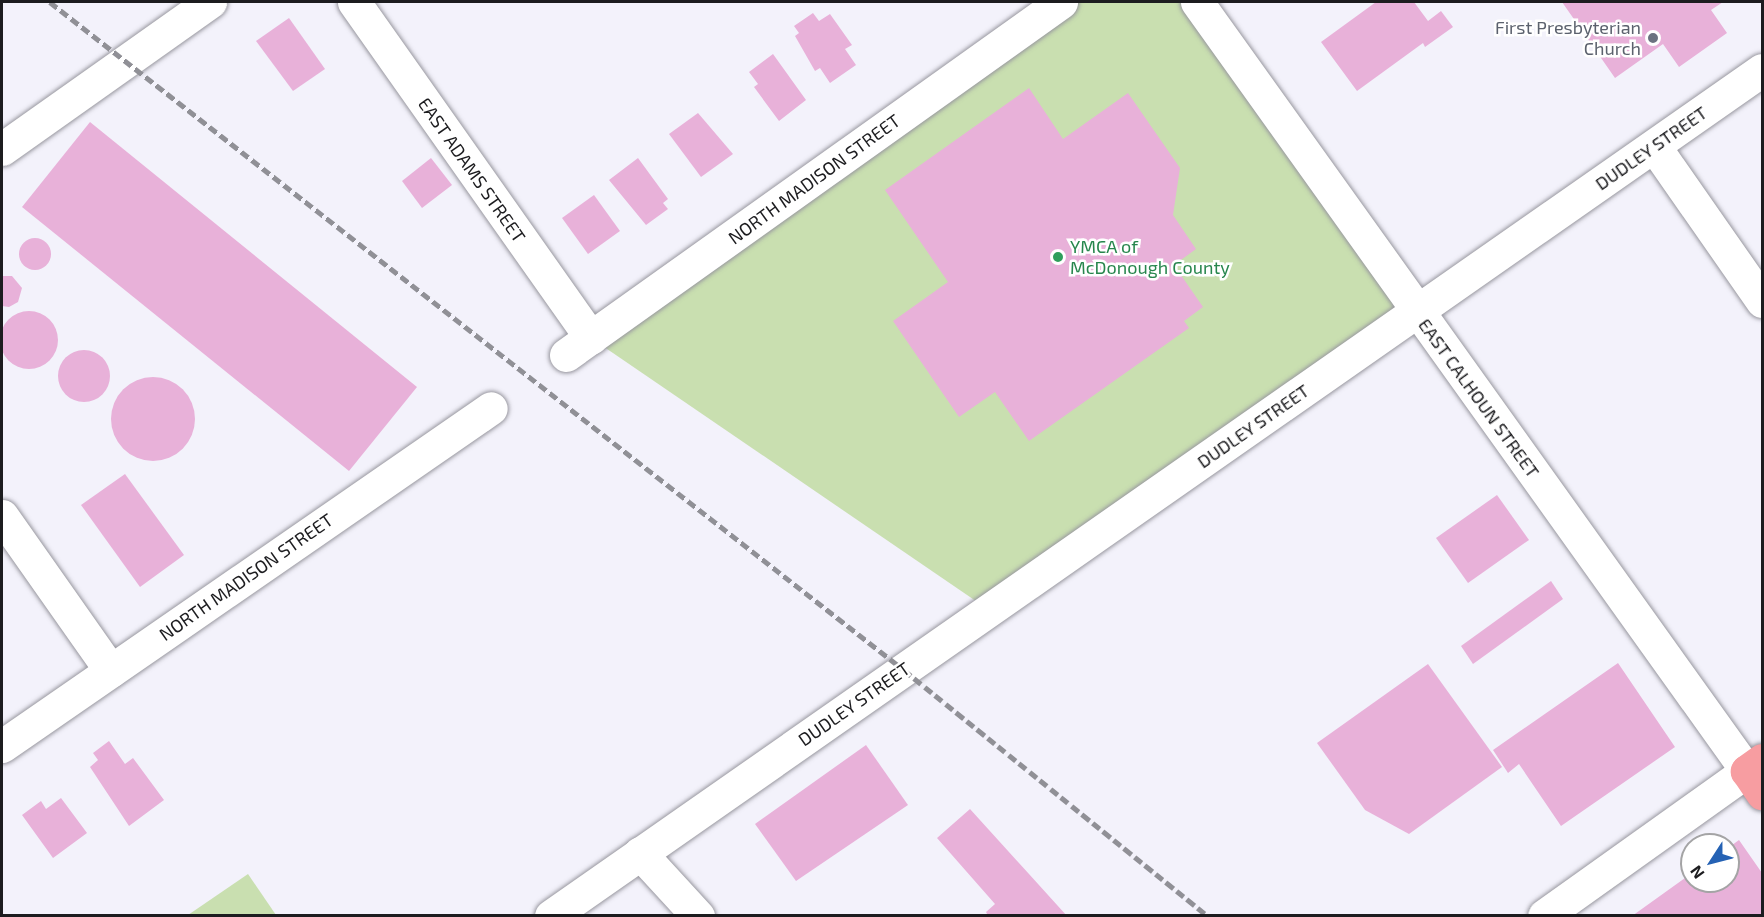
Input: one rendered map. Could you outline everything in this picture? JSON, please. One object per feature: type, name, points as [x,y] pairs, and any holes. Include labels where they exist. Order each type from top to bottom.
[{"type":"street","points":[[2,149],[210,2]]},
{"type":"street","name":"EAST ADAMS STREET","points":[[354,2],[578,347]]},
{"type":"street","name":"NORTH MADISON STREET","points":[[578,347],[1061,2]]},
{"type":"street","name":"EAST CALHOUN STREET","points":[[1197,2],[1416,312],[1757,775]]},
{"type":"street","name":"DUDLEY STREET","points":[[551,915],[1762,70]]},
{"type":"street","points":[[1654,146],[1762,301]]},
{"type":"street","name":"NORTH MADISON STREET","points":[[2,746],[491,408]]},
{"type":"street","points":[[2,516],[111,671]]},
{"type":"street","points":[[1544,915],[1757,775]]},
{"type":"street","points":[[640,854],[698,915]]},
{"type":"green space","points":[[1061,2],[1197,2],[1416,312],[989,610],[591,338]]},
{"type":"green space","points":[[248,874],[276,915],[188,915]]},
{"type":"building","points":[[1376,2],[1414,2],[1428,21],[1441,11],[1453,27],[1425,47],[1423,43],[1357,91],[1321,42]]},
{"type":"building","name":"First Presbyterian Church","points":[[1562,2],[1723,2],[1711,10],[1727,33],[1679,67],[1663,44],[1615,78]]},
{"type":"building","points":[[813,13],[819,21],[830,14],[852,45],[845,49],[856,65],[830,83],[820,68],[815,71],[795,36],[799,33],[794,26]]},
{"type":"building","points":[[289,18],[325,69],[293,91],[256,41]]},
{"type":"building","points":[[773,54],[806,100],[779,121],[754,87],[758,84],[749,72]]},
{"type":"building","name":"YMCA of McDonough County","points":[[1029,88],[1063,139],[1128,93],[1180,168],[1173,215],[1196,249],[1174,265],[1203,307],[1184,321],[1189,328],[1029,441],[995,392],[959,417],[893,321],[948,282],[885,190]]},
{"type":"building","points":[[698,113],[733,154],[701,177],[669,134]]},
{"type":"building","points":[[90,122],[417,387],[349,471],[22,207]]},
{"type":"building","points":[[431,158],[452,185],[422,208],[402,181]]},
{"type":"building","points":[[638,158],[668,199],[663,203],[668,209],[646,225],[609,180]]},
{"type":"building","points":[[594,195],[620,231],[588,254],[562,218]]},
{"type":"building","points":[[35,238],[47,242],[51,254],[47,266],[35,270],[23,266],[19,254],[23,242]]},
{"type":"building","points":[[2,276],[12,276],[22,288],[18,302],[9,307],[2,306]]},
{"type":"building","points":[[29,311],[40,313],[53,324],[58,340],[56,351],[45,364],[29,369],[18,367],[5,356],[0,340],[2,329],[13,316]]},
{"type":"building","points":[[84,350],[94,352],[102,358],[108,366],[110,376],[108,386],[102,394],[94,400],[84,402],[74,400],[66,394],[60,386],[58,376],[60,366],[66,358],[74,352]]},
{"type":"building","points":[[153,377],[169,380],[183,389],[192,403],[195,419],[192,435],[183,449],[169,458],[153,461],[137,458],[123,449],[114,435],[111,419],[114,403],[123,389],[137,380]]},
{"type":"building","points":[[125,474],[184,555],[140,587],[81,505]]},
{"type":"building","points":[[1497,495],[1529,540],[1468,583],[1436,538]]},
{"type":"building","points":[[1551,581],[1563,599],[1473,664],[1461,646]]},
{"type":"building","points":[[1618,663],[1675,747],[1561,826],[1519,764],[1508,773],[1493,750]]},
{"type":"building","points":[[1428,664],[1502,767],[1409,834],[1365,810],[1317,743]]},
{"type":"building","points":[[109,741],[125,764],[133,758],[164,800],[129,826],[90,767],[98,760],[93,753]]},
{"type":"building","points":[[866,745],[908,805],[796,881],[755,824]]},
{"type":"building","points":[[61,798],[87,833],[53,858],[22,815],[41,801],[46,809]]},
{"type":"building","points":[[970,809],[1067,916],[988,916],[986,912],[995,904],[937,838]]},
{"type":"building","points":[[1740,841],[1762,873],[1762,916],[1632,916],[1680,882],[1680,893],[1740,893]]},
{"type":"railway","points":[[50,2],[904,670],[1208,916]]},
{"type":"place","name":"First Presbyterian Church","points":[[1653,38]]},
{"type":"place","name":"YMCA of McDonough County","points":[[1058,257]]}]
